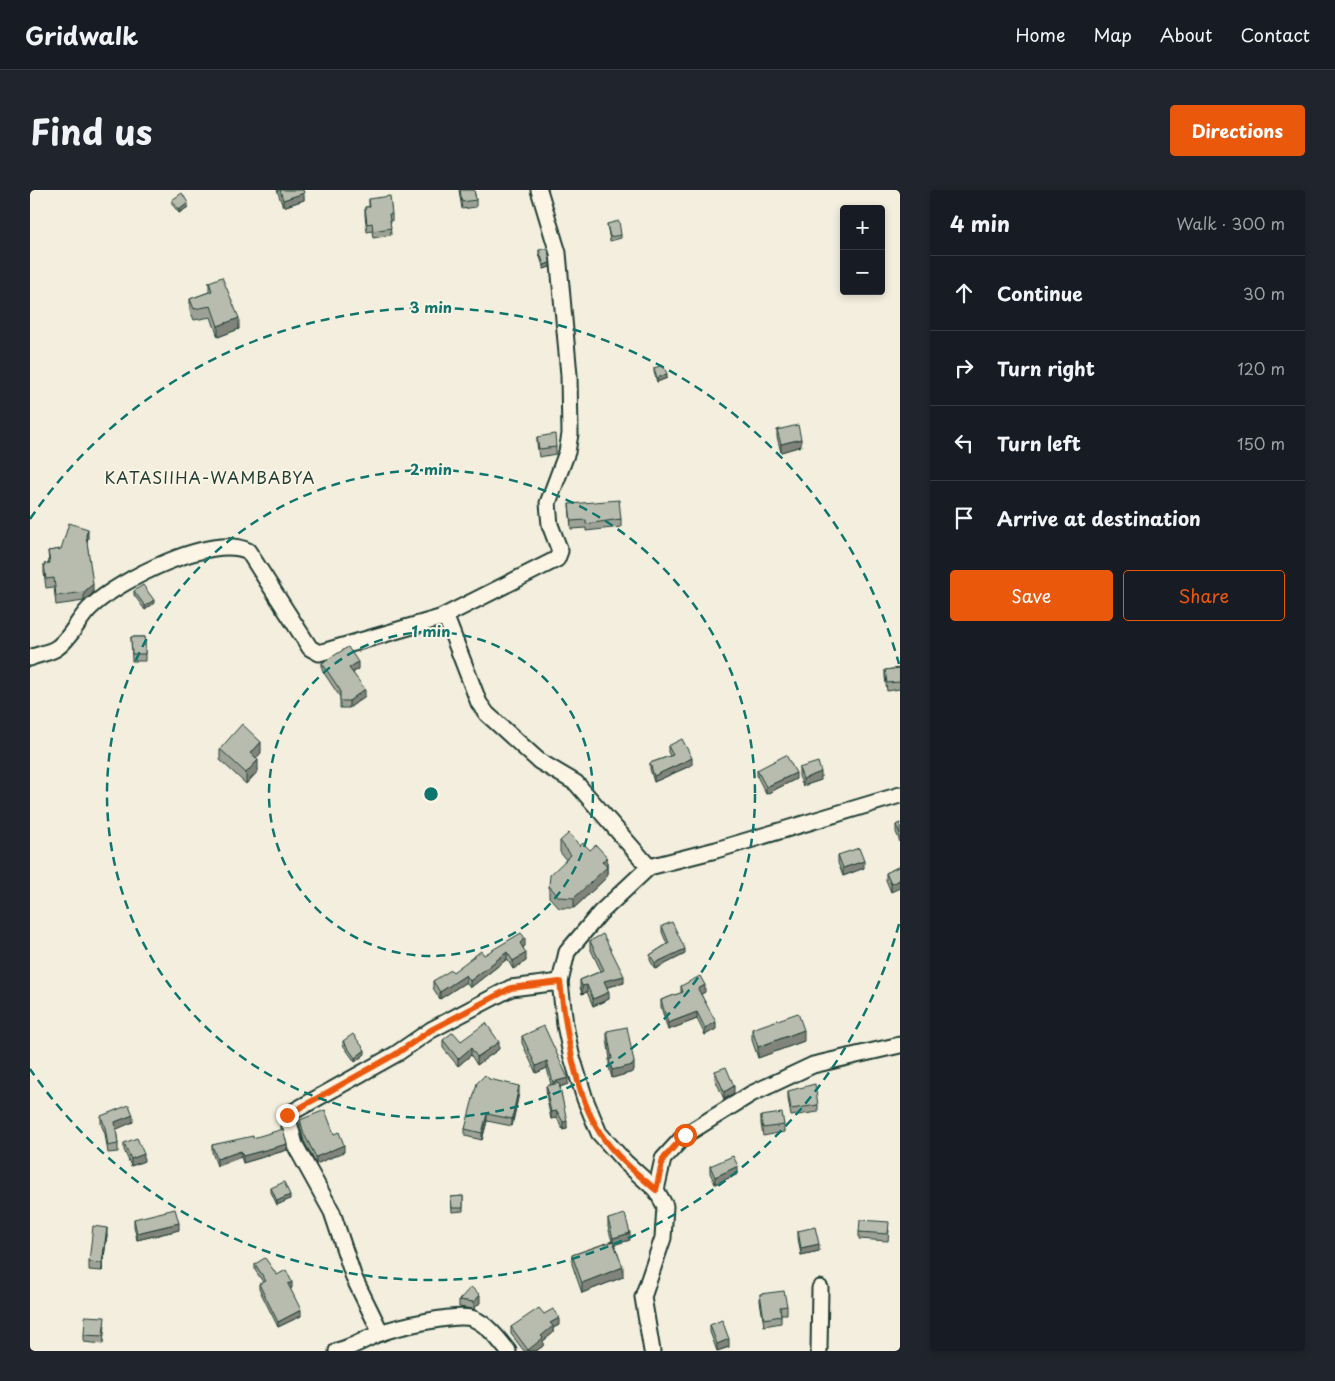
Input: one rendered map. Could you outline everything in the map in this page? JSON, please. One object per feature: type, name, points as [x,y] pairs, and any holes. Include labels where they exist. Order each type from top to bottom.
[{"type":"street","points":[[30,658],[58,648],[92,606],[139,574],[184,555],[227,547],[240,547],[248,551],[310,648],[319,653],[440,618],[557,559],[560,551],[550,525],[548,502],[567,452],[570,434],[569,375],[558,253],[539,190]]},
{"type":"street","points":[[440,618],[447,620],[479,703],[488,714],[540,760],[576,783],[649,866]]},
{"type":"street","points":[[652,1351],[643,1298],[663,1238],[665,1206],[656,1190],[625,1162],[599,1133],[585,1099],[571,1054],[560,982],[567,952],[600,913],[649,866],[716,850],[900,795]]},
{"type":"street","points":[[380,1333],[354,1278],[332,1212],[295,1145],[287,1115],[396,1054],[431,1030],[511,988],[560,982]]},
{"type":"street","points":[[656,1190],[663,1159],[685,1135],[751,1094],[813,1064],[900,1045]]},
{"type":"street","points":[[819,1351],[820,1288]]},
{"type":"street","points":[[337,1351],[352,1347],[380,1333],[456,1316],[474,1319],[491,1332],[508,1351]]},
{"type":"building","points":[[280,190],[303,190],[304,193],[283,200]]},
{"type":"building","points":[[460,190],[474,190],[476,200],[462,202]]},
{"type":"building","points":[[182,193],[188,203],[179,210],[172,200]]},
{"type":"building","points":[[390,196],[392,214],[389,214],[391,228],[373,231],[372,223],[367,224],[365,207],[370,207],[369,199]]},
{"type":"building","points":[[619,221],[621,235],[610,237],[607,224]]},
{"type":"building","points":[[548,248],[550,263],[544,265],[539,250]]},
{"type":"building","points":[[222,277],[239,318],[218,326],[211,306],[194,309],[190,299],[212,291],[209,282]]},
{"type":"building","points":[[663,365],[667,374],[657,378],[654,368]]},
{"type":"building","points":[[798,425],[801,439],[781,444],[777,430]]},
{"type":"building","points":[[555,434],[556,447],[539,449],[537,437]]},
{"type":"building","points":[[619,500],[621,519],[586,524],[586,520],[571,521],[569,504]]},
{"type":"building","points":[[69,523],[88,529],[86,535],[93,584],[84,592],[56,596],[54,578],[46,579],[44,564],[50,563],[48,551],[61,549]]},
{"type":"building","points":[[143,585],[154,600],[145,606],[134,591]]},
{"type":"building","points":[[131,637],[145,637],[145,654],[132,654]]},
{"type":"building","points":[[348,647],[358,662],[349,668],[365,689],[349,701],[340,701],[340,690],[322,663]]},
{"type":"building","points":[[900,668],[900,682],[887,683],[885,670]]},
{"type":"building","points":[[242,724],[261,742],[251,753],[258,760],[246,773],[220,749]]},
{"type":"building","points":[[682,739],[692,758],[654,776],[650,763],[673,755],[668,746]]},
{"type":"building","points":[[786,755],[796,773],[766,787],[757,770]]},
{"type":"building","points":[[818,762],[821,772],[803,779],[799,768]]},
{"type":"building","points":[[900,823],[900,834],[896,825]]},
{"type":"building","points":[[569,833],[580,846],[583,843],[590,850],[596,845],[607,857],[602,862],[607,867],[574,898],[559,897],[549,886],[550,875],[571,855],[560,841]]},
{"type":"building","points":[[859,848],[864,861],[843,868],[838,855]]},
{"type":"building","points":[[900,866],[900,880],[891,884],[886,873]]},
{"type":"building","points":[[672,922],[685,949],[655,963],[650,955],[669,943],[662,926]]},
{"type":"building","points":[[521,933],[525,938],[520,943],[526,953],[513,961],[507,952],[470,981],[466,975],[440,992],[433,981],[451,970],[453,972],[481,951],[484,955]]},
{"type":"building","points":[[603,934],[624,976],[604,981],[609,992],[593,999],[587,985],[582,986],[580,980],[604,970],[590,941]]},
{"type":"building","points":[[700,976],[705,985],[698,989],[716,1022],[705,1028],[697,1012],[668,1023],[661,1000],[683,992],[681,986]]},
{"type":"building","points":[[798,1013],[804,1030],[758,1047],[752,1029]]},
{"type":"building","points":[[486,1023],[499,1042],[477,1057],[471,1048],[458,1059],[443,1040],[453,1032],[461,1041]]},
{"type":"building","points":[[544,1026],[568,1078],[553,1082],[547,1061],[536,1066],[522,1036]]},
{"type":"building","points":[[627,1027],[633,1065],[612,1070],[609,1059],[612,1059],[607,1031]]},
{"type":"building","points":[[353,1034],[365,1050],[355,1058],[343,1041]]},
{"type":"building","points":[[726,1067],[734,1086],[724,1092],[715,1071]]},
{"type":"building","points":[[485,1075],[489,1079],[519,1086],[512,1119],[487,1114],[482,1133],[465,1129],[477,1083]]},
{"type":"building","points":[[559,1083],[567,1121],[563,1122],[557,1111],[551,1112],[546,1086]]},
{"type":"building","points":[[815,1084],[818,1105],[791,1109],[788,1091]]},
{"type":"building","points":[[129,1105],[133,1115],[115,1122],[118,1144],[108,1146],[101,1116]]},
{"type":"building","points":[[325,1110],[334,1134],[339,1132],[344,1145],[316,1157],[304,1134],[300,1120]]},
{"type":"building","points":[[782,1113],[784,1125],[763,1128],[761,1116]]},
{"type":"building","points":[[283,1129],[287,1144],[243,1156],[241,1151],[217,1159],[212,1145],[253,1136],[253,1138]]},
{"type":"building","points":[[137,1138],[144,1154],[131,1159],[124,1143]]},
{"type":"building","points":[[733,1156],[738,1166],[715,1177],[710,1166]]},
{"type":"building","points":[[284,1182],[290,1195],[277,1201],[271,1188]]},
{"type":"building","points":[[463,1196],[463,1208],[452,1208],[451,1197]]},
{"type":"building","points":[[175,1209],[179,1223],[137,1233],[134,1219]]},
{"type":"building","points":[[625,1214],[630,1233],[613,1238],[608,1219]]},
{"type":"building","points":[[860,1220],[889,1222],[888,1234],[859,1232]]},
{"type":"building","points":[[93,1226],[107,1228],[102,1263],[89,1262]]},
{"type":"building","points":[[815,1227],[819,1244],[801,1248],[798,1231]]},
{"type":"building","points":[[613,1241],[623,1267],[582,1283],[572,1255]]},
{"type":"building","points":[[265,1258],[277,1275],[286,1270],[292,1282],[288,1284],[301,1310],[278,1322],[259,1284],[266,1281],[255,1264]]},
{"type":"building","points":[[471,1287],[480,1295],[474,1302],[459,1300]]},
{"type":"building","points":[[784,1291],[787,1306],[780,1307],[781,1316],[764,1319],[760,1294]]},
{"type":"building","points":[[539,1308],[544,1314],[553,1309],[559,1318],[550,1323],[553,1326],[541,1336],[543,1338],[528,1350],[511,1327]]},
{"type":"building","points":[[85,1316],[105,1317],[103,1336],[84,1335]]},
{"type":"building","points":[[722,1320],[729,1339],[717,1344],[710,1325]]},
{"type":"district","name":"KATASIIHA-WAMBABYA","points":[[210,478]]},
{"type":"route","points":[[287,1115],[396,1054],[431,1030],[511,988],[560,982],[571,1054],[585,1099],[599,1133],[625,1162],[656,1190],[663,1159],[685,1135]]}]
